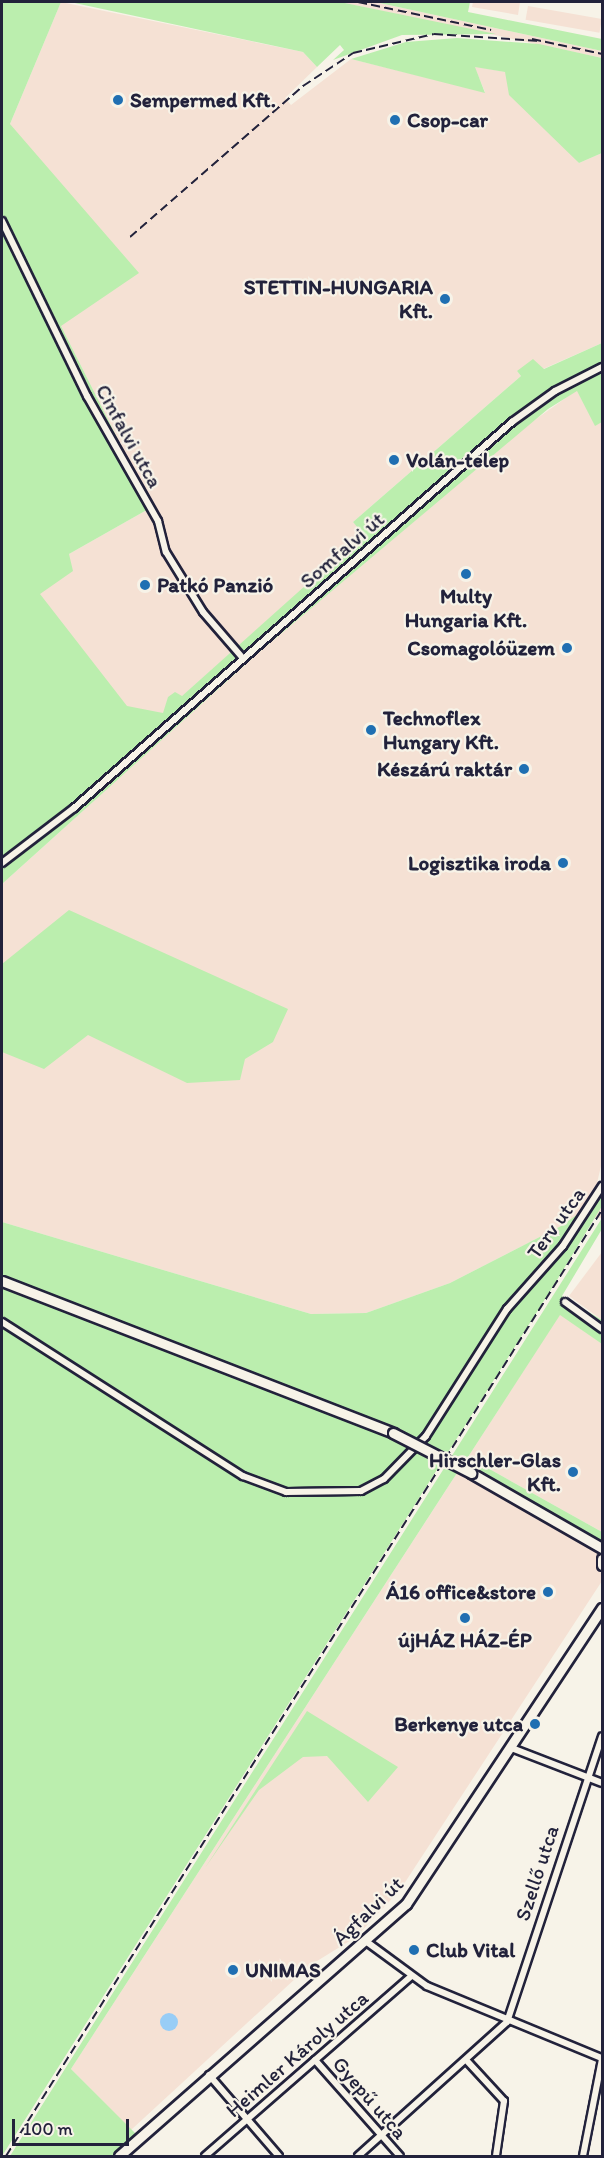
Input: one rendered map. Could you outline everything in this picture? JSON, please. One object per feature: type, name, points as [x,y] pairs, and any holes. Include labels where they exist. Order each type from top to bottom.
[{"type":"street","name":"Cinfalvi utca","points":[[2,221],[87,396],[158,521],[166,552],[203,612],[241,656]]},
{"type":"street","name":"Somfalvi út","points":[[2,863],[74,808],[241,656],[512,422],[555,391],[603,367]]},
{"type":"street","name":"Terv utca","points":[[2,1322],[243,1476],[286,1492],[323,1494],[361,1491],[408,1458],[507,1309],[535,1280],[603,1186]]},
{"type":"street","points":[[2,1281],[393,1433],[471,1473],[602,1546]]},
{"type":"street","points":[[564,1302],[603,1329]]},
{"type":"street","points":[[603,1559],[603,1565]]},
{"type":"street","name":"Ágfalvi út","points":[[119,2157],[208,2075],[368,1942],[421,1885],[514,1749],[602,1608]]},
{"type":"street","name":"Szellő utca","points":[[507,2022],[585,1777],[603,1736]]},
{"type":"street","points":[[514,1749],[603,1783]]},
{"type":"street","points":[[368,1942],[410,1977],[507,2022],[603,2058],[583,2157]]},
{"type":"street","name":"Heimler Károly utca","points":[[205,2157],[410,1977]]},
{"type":"street","points":[[358,2157],[468,2062],[507,2022]]},
{"type":"street","name":"Gyepű utca","points":[[315,2060],[400,2157]]},
{"type":"street","points":[[468,2062],[504,2101],[496,2157]]},
{"type":"street","points":[[208,2075],[279,2157]]},
{"type":"shaded area","points":[[61,2],[303,52],[317,67],[285,98],[291,105],[351,59],[485,92],[474,66],[505,72],[579,163],[602,153],[602,343],[543,369],[517,371],[521,376],[353,522],[364,534],[133,740],[25,604],[69,554],[152,507],[61,326],[10,124]]},
{"type":"shaded area","points":[[340,2],[375,2],[602,51],[602,58]]},
{"type":"shaded area","points":[[473,2],[520,2],[518,15],[472,7]]},
{"type":"shaded area","points":[[528,6],[602,19],[599,33],[526,20]]},
{"type":"shaded area","points":[[577,390],[595,425],[602,422],[602,1162],[592,1204],[561,1226],[450,1283],[366,1313],[311,1314],[2,1222],[2,884],[257,654],[529,424]]},
{"type":"shaded area","points":[[2,1206],[602,1206],[602,1218],[2,1218]]},
{"type":"shaded area","points":[[602,1252],[602,1320],[569,1296]]},
{"type":"shaded area","points":[[560,1314],[602,1344],[602,1532],[468,1457]]},
{"type":"shaded area","points":[[457,1473],[602,1552],[602,1581],[400,1890],[356,1937],[309,1966],[131,2130],[71,2069]]},
{"type":"green space","points":[[2,2],[61,2],[10,124],[139,273],[61,326],[152,507],[69,554],[73,571],[40,594],[127,706],[163,713],[168,697],[175,692],[182,696],[363,534],[353,522],[521,376],[517,371],[533,359],[544,369],[602,343],[602,422],[595,426],[577,391],[548,409],[257,654],[2,884]]},
{"type":"green space","points":[[70,2],[340,2],[496,34],[402,35],[333,60],[344,50],[340,45],[317,67],[303,52]]},
{"type":"green space","points":[[375,2],[470,2],[468,12],[602,39],[602,51]]},
{"type":"green space","points":[[457,38],[539,44],[602,58],[602,153],[579,163],[509,95],[505,72],[475,67],[485,93],[351,59],[406,42]]},
{"type":"green space","points":[[69,910],[288,1009],[273,1042],[245,1059],[240,1080],[187,1083],[88,1035],[44,1069],[2,1052],[2,964]]},
{"type":"green space","points":[[602,1181],[602,1206],[554,1285],[2,2156],[2,1222],[311,1314],[366,1313],[450,1283],[561,1226],[592,1204]]},
{"type":"green space","points":[[602,1218],[602,1229],[562,1296],[602,1320],[602,1344],[560,1315],[468,1457],[602,1532],[602,1552],[457,1473],[71,2069],[142,2140],[124,2156],[10,2156]]},
{"type":"green space","points":[[307,1711],[398,1767],[368,1802],[327,1756],[303,1757],[259,1790],[205,1868]]},
{"type":"water","points":[[165,2013],[173,2013],[178,2018],[176,2029],[165,2031],[160,2026],[160,2018]]},
{"type":"railway","points":[[358,2],[491,30]]},
{"type":"railway","points":[[130,237],[303,86],[353,53],[434,34],[540,41]]},
{"type":"railway","points":[[532,39],[602,54]]},
{"type":"railway","points":[[6,2156],[602,1210]]},
{"type":"place","name":"Sempermed Kft.","points":[[118,100]]},
{"type":"place","name":"Csop-car","points":[[395,120]]},
{"type":"place","name":"STETTIN-HUNGARIA Kft.","points":[[445,299]]},
{"type":"place","name":"Volán-telep","points":[[394,460]]},
{"type":"place","name":"Multy Hungaria Kft.","points":[[466,574]]},
{"type":"place","name":"Patkó Panzió","points":[[145,585]]},
{"type":"place","name":"Csomagolóüzem","points":[[567,648]]},
{"type":"place","name":"Technoflex Hungary Kft.","points":[[371,730]]},
{"type":"place","name":"Készárú raktár","points":[[524,769]]},
{"type":"place","name":"Logisztika iroda","points":[[563,863]]},
{"type":"place","name":"Hirschler-Glas Kft.","points":[[573,1472]]},
{"type":"place","name":"Á16 office&store","points":[[548,1592]]},
{"type":"place","name":"újHÁZ HÁZ-ÉP","points":[[465,1618]]},
{"type":"place","name":"Berkenye utca","points":[[535,1724]]},
{"type":"place","name":"Club Vital","points":[[414,1950]]},
{"type":"place","name":"UNIMAS","points":[[233,1970]]}]
